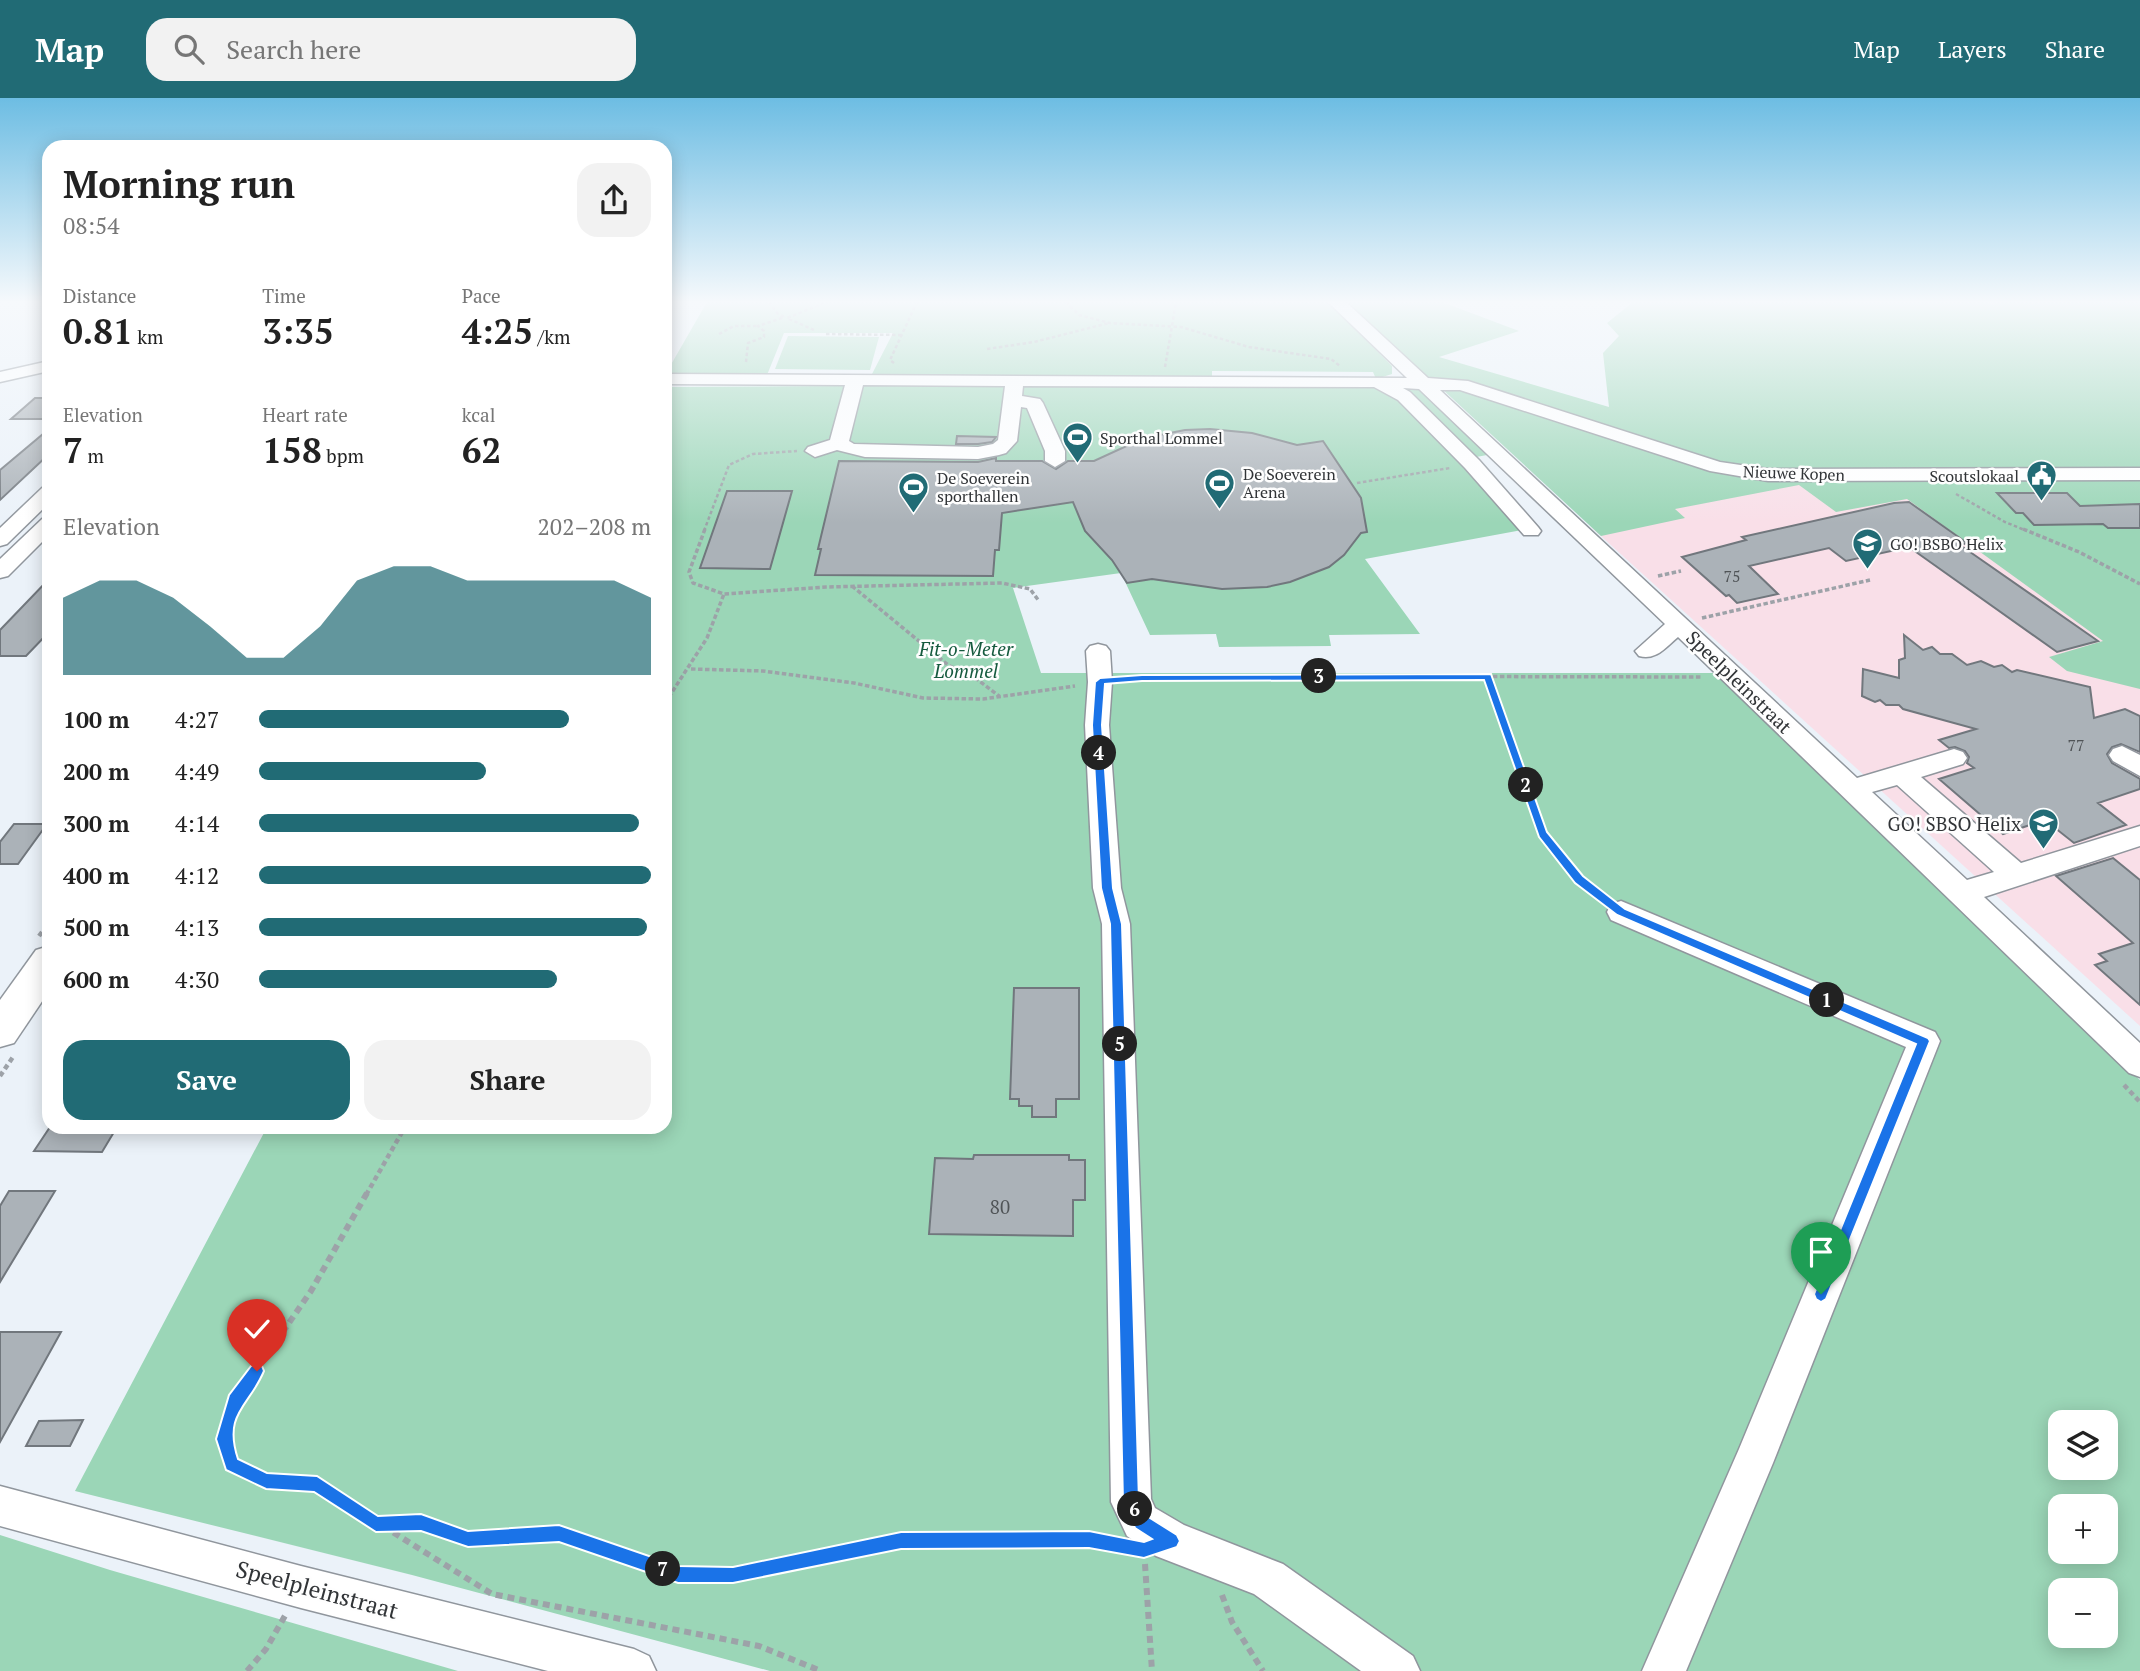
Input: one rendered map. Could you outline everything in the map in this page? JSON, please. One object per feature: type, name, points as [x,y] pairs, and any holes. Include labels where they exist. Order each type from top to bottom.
[{"type":"main road","points":[[0,1031],[42,971]]},
{"type":"street","name":"Nieuwe Kopen","points":[[672,379],[855,381],[899,375]]},
{"type":"street","name":"Nieuwe Kopen","points":[[993,375],[1013,391],[1377,382],[1462,384],[1646,446],[1731,470],[1768,475],[2140,474]]},
{"type":"street","name":"Speelpleinstraat","points":[[1412,375],[2140,1063]]},
{"type":"street","points":[[0,389],[42,380]]},
{"type":"street","points":[[839,443],[855,381]]},
{"type":"street","points":[[1377,382],[1404,396],[1472,464],[1531,531]]},
{"type":"street","points":[[815,451],[839,443],[849,449],[872,451],[989,451],[1006,444],[1013,391],[1034,403],[1055,451],[1055,461]]},
{"type":"street","points":[[0,540],[42,499]]},
{"type":"street","points":[[0,571],[42,530]]},
{"type":"street","points":[[1647,651],[1676,622]]},
{"type":"street","points":[[1099,666],[1097,725],[1106,874],[1116,938],[1131,1502],[1141,1522],[1174,1549],[1268,1579],[1398,1671]]},
{"type":"street","points":[[1851,789],[1954,758]]},
{"type":"street","points":[[1901,774],[2015,875]]},
{"type":"street","points":[[1961,893],[2140,836]]},
{"type":"street","points":[[1621,912],[1924,1041],[1753,1463],[1664,1671]]},
{"type":"street","name":"Speelpleinstraat","points":[[0,1506],[301,1587],[634,1671]]},
{"type":"path","points":[[815,451],[765,451],[744,456],[729,465],[689,572],[693,583],[724,594],[851,586],[1002,583],[1030,589],[1039,601]]},
{"type":"path","points":[[1357,483],[1472,464]]},
{"type":"path","points":[[1926,475],[2005,522],[2079,552],[2140,584]]},
{"type":"path","points":[[1676,622],[1870,580]]},
{"type":"path","points":[[851,586],[948,665],[978,680],[1000,697]]},
{"type":"path","points":[[672,694],[691,669],[717,620],[724,594]]},
{"type":"path","points":[[691,669],[763,671],[854,683],[923,698],[1000,697],[1099,666],[1204,676],[1732,676]]},
{"type":"path","points":[[1488,677],[1542,834],[1579,880],[1621,912]]},
{"type":"path","points":[[401,1134],[311,1291],[235,1401],[224,1439],[232,1465],[266,1481],[317,1485],[492,1594],[759,1646],[821,1671]]},
{"type":"path","points":[[376,1524],[421,1522],[468,1539],[559,1534],[678,1574],[733,1575],[901,1540],[1089,1539],[1174,1549],[1232,1622],[1264,1671]]},
{"type":"path","points":[[1152,1671],[1174,1549]]},
{"type":"path","points":[[247,1671],[266,1649],[301,1587]]},
{"type":"shaded area","points":[[1916,481],[2140,596],[2140,1026],[1591,527],[1756,482]]},
{"type":"green space","points":[[1212,375],[1212,378],[871,376]]},
{"type":"green space","points":[[1424,375],[1502,375],[1609,407],[1605,375],[2140,375],[2140,471],[1756,472],[1712,465],[1472,384]]},
{"type":"green space","name":"Fit-o-Meter Lommel","points":[[1410,386],[1423,392],[1487,455],[1460,460],[1522,530],[1365,559],[1420,634],[1329,635],[1331,646],[1219,647],[1216,634],[1150,635],[1121,573],[1013,588],[1041,673],[1720,673],[2140,1080],[2140,1671],[770,1671],[412,1575],[75,1491],[263,1134],[672,1134],[672,387]]},
{"type":"green space","points":[[1441,388],[1467,390],[1694,467],[1757,479],[2140,479],[2140,689],[2067,671],[2049,657],[2103,641],[1907,499],[1836,512],[1799,485],[1675,509],[1685,518],[1601,536]]},
{"type":"green space","points":[[0,1535],[110,1570],[458,1671],[0,1671]]},
{"type":"building","points":[[35,398],[42,398],[42,419],[11,419]]},
{"type":"building","name":"De Soeverein Arena","points":[[1210,429],[1252,433],[1297,445],[1323,441],[1361,498],[1367,532],[1361,533],[1344,555],[1329,567],[1290,582],[1267,587],[1222,589],[1152,579],[1127,583],[1112,560],[1085,531],[1073,502],[1002,513],[999,550],[995,550],[993,576],[815,575],[821,549],[818,549],[839,461],[978,462],[996,458],[996,461],[1042,461],[1056,469],[1068,461],[1094,461],[1144,438],[1185,430]]},
{"type":"building","points":[[42,435],[42,461],[0,500],[0,470]]},
{"type":"building","points":[[957,436],[996,437],[992,442],[956,444]]},
{"type":"building","points":[[727,491],[792,491],[770,569],[700,568]]},
{"type":"building","points":[[1997,493],[2067,493],[2080,506],[2140,504],[2140,528],[2108,528],[2103,524],[2034,525],[2023,513],[2016,513]]},
{"type":"building","points":[[1909,502],[1967,543],[1960,545],[2098,641],[2057,652],[1909,547],[1846,561],[1829,548],[1749,566],[1778,594],[1737,603],[1682,557],[1746,540],[1742,537]]},
{"type":"building","points":[[42,586],[42,639],[26,656],[0,656],[0,630]]},
{"type":"building","points":[[1904,635],[1923,650],[1932,647],[1940,654],[1952,654],[1967,665],[1981,661],[1994,667],[2002,665],[2012,672],[2017,670],[2090,687],[2094,718],[2125,709],[2140,716],[2140,752],[2121,744],[2112,747],[2107,754],[2112,763],[2140,779],[2140,789],[2098,803],[2126,825],[2074,843],[2045,820],[2003,834],[1939,779],[1974,768],[1967,763],[1969,757],[1965,751],[1949,748],[1939,740],[1976,729],[1903,709],[1899,705],[1886,705],[1880,700],[1875,702],[1862,696],[1863,669],[1899,678],[1899,660],[1905,658]]},
{"type":"building","points":[[14,824],[42,824],[42,831],[18,864],[0,864],[0,842]]},
{"type":"building","points":[[2113,858],[2140,880],[2140,1005],[2095,965],[2107,961],[2099,954],[2133,943],[2056,876]]},
{"type":"building","points":[[1014,988],[1079,988],[1079,1099],[1056,1099],[1056,1117],[1032,1117],[1032,1106],[1019,1106],[1019,1099],[1010,1099]]},
{"type":"building","points":[[45,1134],[113,1134],[102,1152],[34,1151]]},
{"type":"building","points":[[974,1155],[1069,1155],[1069,1160],[1085,1160],[1085,1200],[1073,1200],[1073,1236],[929,1234],[935,1158],[973,1159]]},
{"type":"building","points":[[9,1191],[55,1191],[0,1282],[0,1206]]},
{"type":"building","points":[[0,1332],[61,1332],[0,1442]]},
{"type":"building","points":[[83,1420],[70,1446],[26,1446],[39,1421]]},
{"type":"place","name":"Sporthal Lommel","points":[[1077,465]]},
{"type":"place","name":"Scoutslokaal","points":[[2042,503]]},
{"type":"place","name":"De Soeverein Arena","points":[[1220,510]]},
{"type":"place","name":"De Soeverein sporthallen","points":[[914,514]]},
{"type":"place","name":"GO! BSBO Helix","points":[[1867,571]]},
{"type":"place","name":"GO! SBSO Helix","points":[[2044,851]]},
{"type":"route","points":[[257,1371],[235,1401],[224,1439],[232,1465],[266,1481],[317,1485],[376,1524],[421,1522],[468,1539],[559,1534],[678,1574],[733,1575],[901,1540],[1089,1539],[1144,1550],[1171,1541],[1141,1522],[1131,1502],[1116,924],[1107,888],[1097,725],[1100,682],[1142,678],[1488,677],[1542,834],[1579,880],[1621,912],[1924,1041],[1821,1294]]}]
